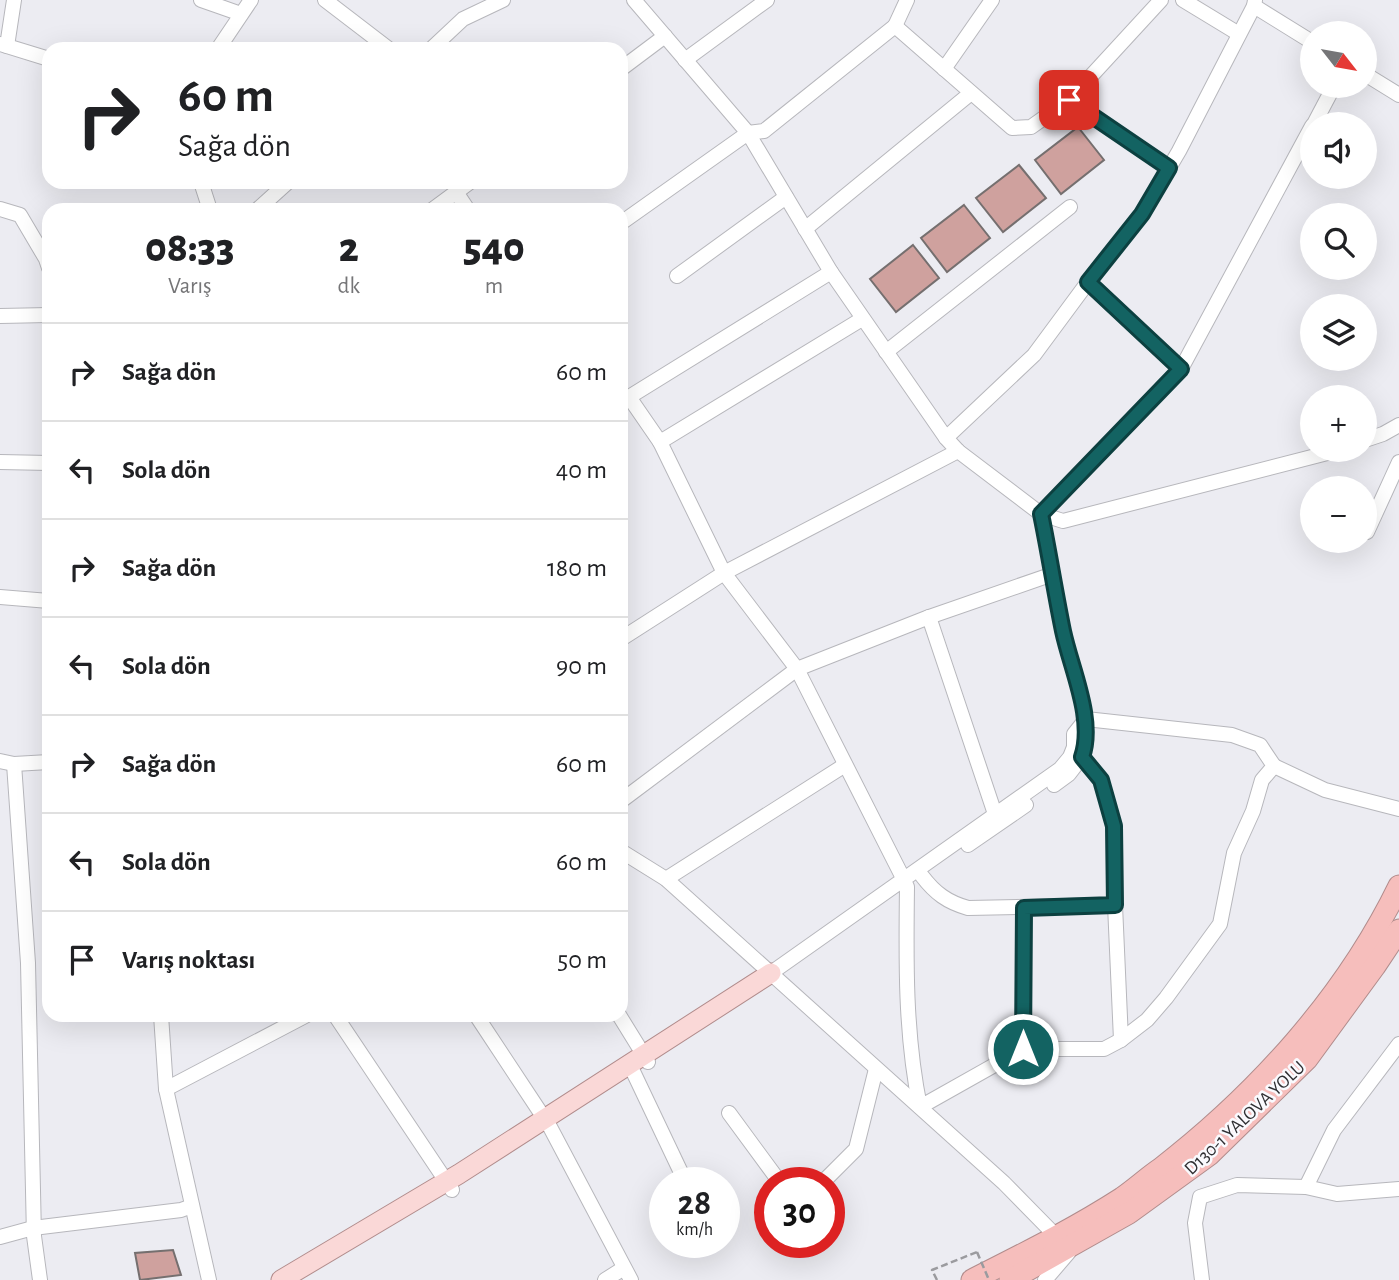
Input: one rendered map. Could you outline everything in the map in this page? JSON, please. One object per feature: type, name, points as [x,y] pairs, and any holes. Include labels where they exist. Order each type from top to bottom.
[{"type":"highway","points":[[972,1280],[1066,1240],[1195,1142],[1265,1076],[1329,999],[1378,926],[1399,887]]},
{"type":"highway","name":"D130-1 YALOVA YOLU","points":[[1010,1280],[1066,1240],[1129,1213],[1169,1186],[1234,1133],[1307,1059],[1399,930]]},
{"type":"main road","points":[[296,1280],[449,1186],[774,975]]},
{"type":"main road","points":[[281,1280],[449,1186]]},
{"type":"street","points":[[14,0],[4,45],[42,57]]},
{"type":"street","points":[[201,0],[241,14]]},
{"type":"street","points":[[223,42],[251,0]]},
{"type":"street","points":[[325,0],[380,42]]},
{"type":"street","points":[[634,0],[748,133],[831,272],[946,438],[958,451],[1041,514],[1063,522],[1300,460]]},
{"type":"street","points":[[685,60],[767,0]]},
{"type":"street","points":[[628,218],[748,133],[764,131],[895,26],[907,0]]},
{"type":"street","points":[[944,69],[992,0]]},
{"type":"street","points":[[895,26],[1012,128],[1031,127],[1069,100],[1161,0]]},
{"type":"street","points":[[1183,0],[1239,34]]},
{"type":"street","points":[[438,42],[463,19],[494,2]]},
{"type":"street","points":[[946,438],[1034,355],[1142,214],[1255,3],[1300,34]]},
{"type":"street","points":[[628,64],[665,36]]},
{"type":"street","points":[[1377,81],[1399,95]]},
{"type":"street","points":[[805,229],[971,93]]},
{"type":"street","points":[[1069,100],[1169,168]]},
{"type":"street","points":[[1041,514],[1181,369],[1300,149]]},
{"type":"street","points":[[265,203],[280,189]]},
{"type":"street","points":[[441,203],[460,189]]},
{"type":"street","points":[[456,192],[463,203]]},
{"type":"street","points":[[677,276],[786,197]]},
{"type":"street","points":[[886,352],[1070,207]]},
{"type":"street","points":[[0,209],[20,215],[42,252]]},
{"type":"street","points":[[628,398],[831,272]]},
{"type":"street","points":[[1088,282],[1181,369]]},
{"type":"street","points":[[0,316],[42,315]]},
{"type":"street","points":[[660,442],[862,319]]},
{"type":"street","points":[[628,404],[660,442],[724,573],[797,669],[906,883],[906,998],[911,1064],[920,1107]]},
{"type":"street","points":[[1377,436],[1399,425]]},
{"type":"street","points":[[628,635],[724,573],[958,451]]},
{"type":"street","points":[[0,462],[42,463]]},
{"type":"street","points":[[1377,510],[1399,462]]},
{"type":"street","points":[[774,975],[997,819],[1069,774],[1082,757],[1087,744],[1086,719],[1063,632],[1041,514]]},
{"type":"street","points":[[628,796],[797,669],[929,617],[1053,574]]},
{"type":"street","points":[[0,597],[42,600]]},
{"type":"street","points":[[929,617],[997,819]]},
{"type":"street","points":[[1086,719],[1232,735],[1260,745],[1274,766],[1325,790],[1399,809]]},
{"type":"street","points":[[906,883],[922,876],[1060,769],[1074,747],[1074,734],[1086,719]]},
{"type":"street","points":[[1082,757],[1101,780],[1114,826],[1121,1040]]},
{"type":"street","points":[[40,1280],[33,1228],[28,962],[7,763],[42,762]]},
{"type":"street","points":[[666,879],[845,765]]},
{"type":"street","points":[[920,1107],[1023,1049],[1104,1049],[1147,1020],[1220,924],[1234,853],[1253,811],[1262,780],[1274,766]]},
{"type":"street","points":[[628,855],[666,879],[1066,1240],[1045,1280]]},
{"type":"street","points":[[922,876],[935,892],[953,904],[968,908],[1115,905]]},
{"type":"street","points":[[1023,1049],[1024,908]]},
{"type":"street","points":[[161,1022],[166,1089],[209,1280]]},
{"type":"street","points":[[166,1089],[294,1022]]},
{"type":"street","points":[[340,1022],[449,1186]]},
{"type":"street","points":[[481,1022],[547,1122],[628,1274],[605,1280]]},
{"type":"street","points":[[622,1022],[680,1167]]},
{"type":"street","points":[[1306,1187],[1334,1130],[1399,1044]]},
{"type":"street","points":[[838,1167],[856,1149],[876,1069]]},
{"type":"street","points":[[729,1113],[769,1167]]},
{"type":"street","points":[[1202,1280],[1195,1223],[1200,1197],[1237,1185],[1306,1187],[1337,1194],[1399,1189]]},
{"type":"street","points":[[0,1237],[33,1228],[181,1210],[192,1206]]},
{"type":"path","points":[[937,1280],[932,1270],[977,1252],[989,1280]]},
{"type":"building","points":[[1078,127],[1104,160],[1061,194],[1035,160]]},
{"type":"building","points":[[1019,165],[1046,198],[1003,232],[976,198]]},
{"type":"building","points":[[964,205],[990,238],[947,272],[921,238]]},
{"type":"building","points":[[913,245],[939,278],[896,312],[870,279]]},
{"type":"building","points":[[173,1250],[181,1275],[140,1280],[135,1253]]},
{"type":"route","points":[[1023,1049],[1024,908],[1115,905],[1114,826],[1101,780],[1082,757],[1087,744],[1086,719],[1063,632],[1041,514],[1181,369],[1088,282],[1142,214],[1169,168],[1069,100]]}]
